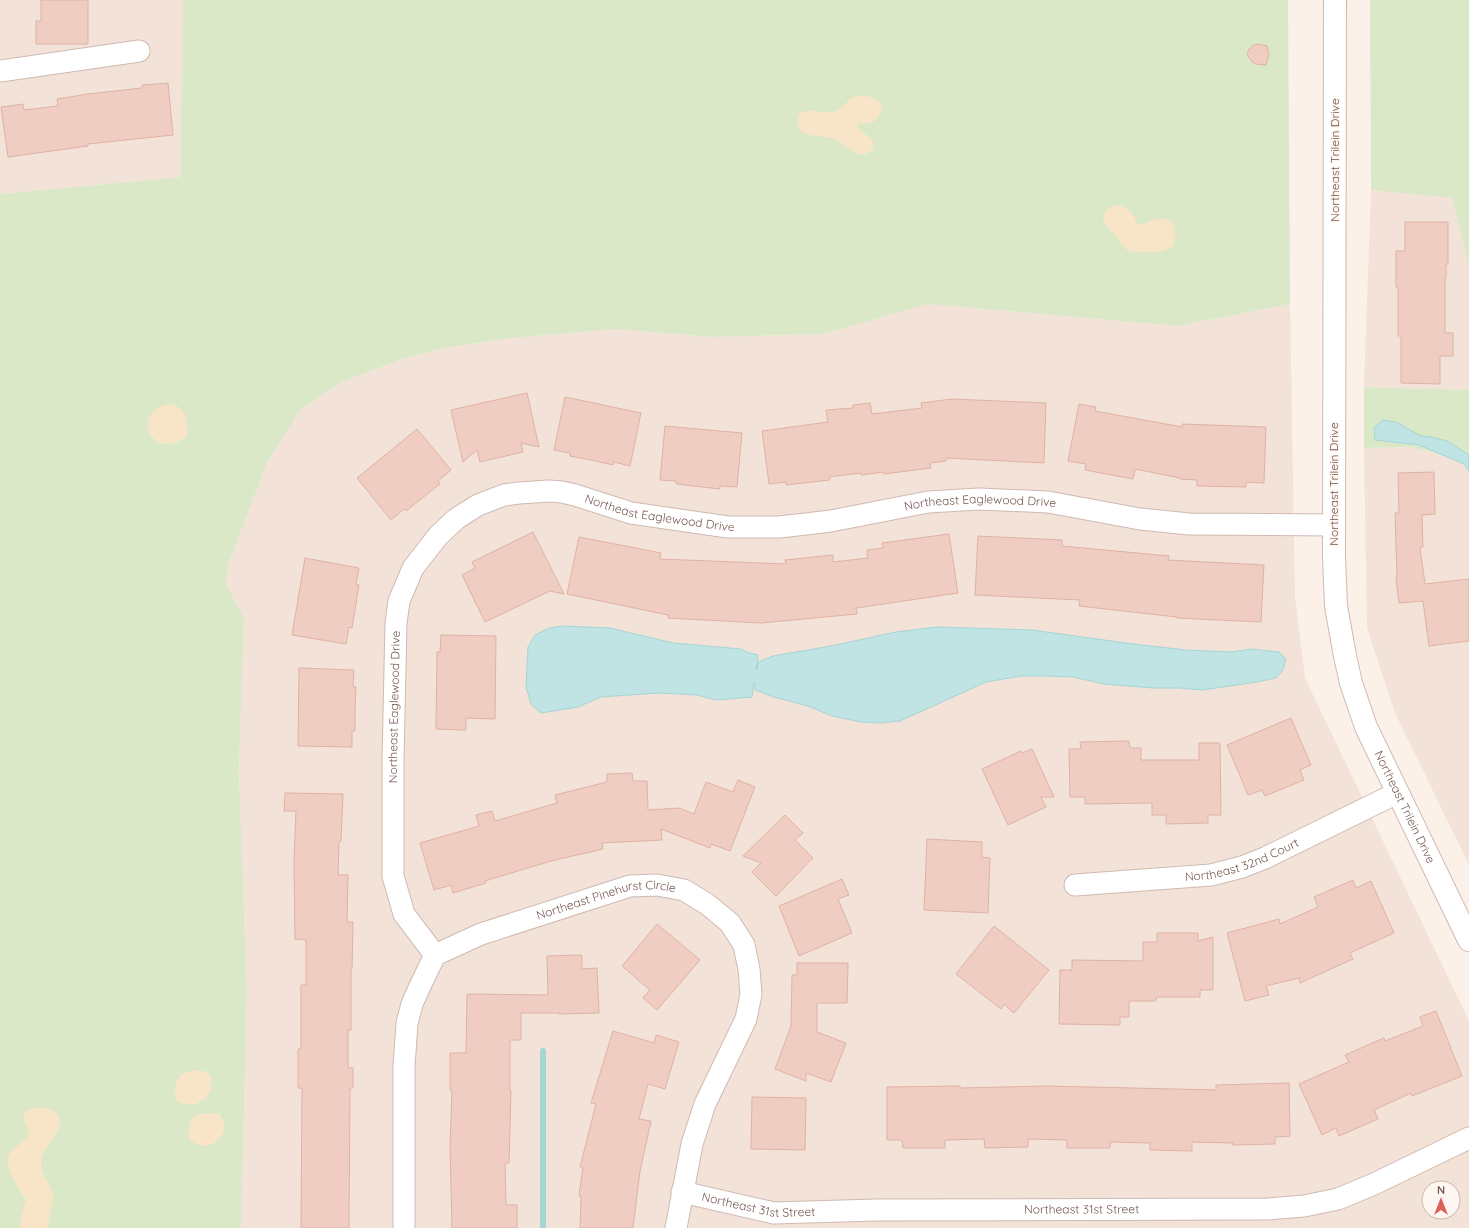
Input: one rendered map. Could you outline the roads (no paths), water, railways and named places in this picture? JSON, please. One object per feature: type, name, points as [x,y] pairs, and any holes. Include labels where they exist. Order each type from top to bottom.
[{"type":"street","name":"Northeast Trilein Drive","points":[[1335,0],[1334,557],[1336,606],[1345,656],[1366,727],[1469,940]]},
{"type":"street","points":[[0,71],[139,51]]},
{"type":"street","name":"Northeast Eaglewood Drive","points":[[435,955],[404,914],[393,876],[393,761],[396,623],[399,601],[413,568],[438,536],[456,519],[478,505],[504,495],[549,491],[576,495],[630,513],[728,527],[753,528],[779,527],[832,521],[928,502],[1004,499],[1048,502],[1140,519],[1189,524],[1334,525]]},
{"type":"street","name":"Northeast 32nd Court","points":[[1075,884],[1211,875],[1242,867],[1265,858],[1397,793]]},
{"type":"street","name":"Northeast Pinehurst Circle","points":[[435,955],[481,934],[630,886],[657,885],[684,890],[707,904],[730,923],[744,945],[749,969],[750,1000],[746,1019],[705,1104],[692,1144],[676,1228]]},
{"type":"street","points":[[404,1228],[404,1066],[407,1024],[412,1004],[435,955]]},
{"type":"street","name":"Northeast 31st Street","points":[[682,1192],[774,1213],[876,1210],[1268,1209],[1304,1206],[1338,1198],[1374,1184],[1469,1138]]},
{"type":"water","points":[[1383,420],[1396,422],[1421,436],[1447,441],[1469,455],[1469,471],[1464,464],[1419,445],[1375,440],[1374,428]]},
{"type":"water","points":[[563,626],[610,628],[673,643],[741,649],[758,655],[756,670],[758,662],[773,656],[831,646],[896,632],[937,627],[1032,630],[1186,650],[1231,652],[1251,649],[1279,652],[1286,659],[1283,670],[1276,678],[1202,690],[1104,684],[1073,677],[1021,676],[986,682],[900,721],[880,723],[861,722],[832,716],[808,706],[774,697],[755,690],[754,682],[752,697],[716,700],[697,695],[658,693],[601,697],[578,707],[541,713],[531,704],[526,687],[528,647],[535,635],[549,628]]},
{"type":"waterway","points":[[543,1051],[543,1228]]}]
